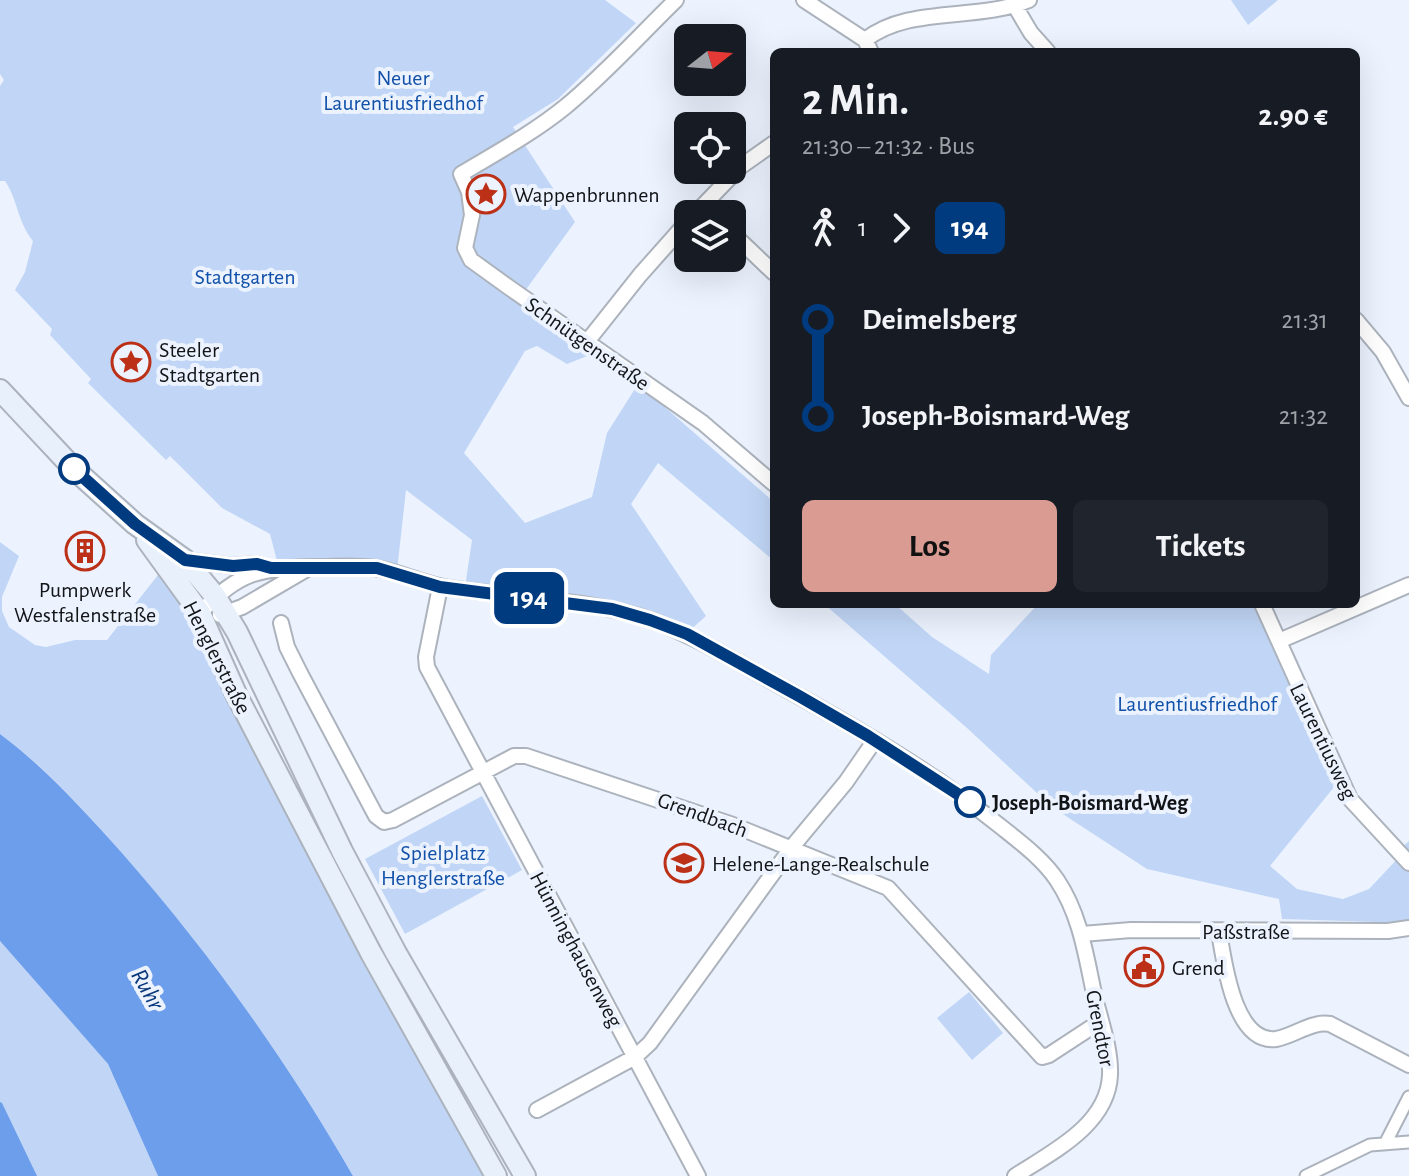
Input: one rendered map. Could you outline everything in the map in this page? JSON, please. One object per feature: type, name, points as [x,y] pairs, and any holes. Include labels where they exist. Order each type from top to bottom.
[{"type":"main road","points":[[0,390],[74,469],[135,524]]},
{"type":"main road","name":"Henglerstraße","points":[[135,524],[185,560],[228,605],[237,632],[342,851],[396,953],[525,1176]]},
{"type":"main road","name":"Henglerstraße","points":[[135,524],[200,613],[237,696],[371,953],[496,1176]]},
{"type":"street","name":"Schnütgenstraße","points":[[676,0],[594,82],[562,109],[514,143],[461,174],[472,203],[465,241],[467,255],[586,343],[703,423],[770,481]]},
{"type":"street","points":[[804,0],[868,46],[885,27],[900,22],[967,15],[1022,3],[1031,33],[1044,48]]},
{"type":"street","points":[[712,200],[740,167],[770,146]]},
{"type":"street","points":[[586,343],[674,237]]},
{"type":"street","points":[[746,246],[770,269]]},
{"type":"street","points":[[1360,325],[1383,352],[1409,398]]},
{"type":"street","name":"Grendtor","points":[[185,560],[233,566],[257,564],[271,568],[377,568],[440,587],[612,609],[650,620],[687,634],[875,740],[952,789],[1033,853],[1057,880],[1082,934],[1110,1074],[1103,1103],[1079,1132],[1015,1176]]},
{"type":"street","points":[[200,613],[228,605],[310,567]]},
{"type":"street","points":[[228,605],[236,581],[271,568]]},
{"type":"street","points":[[1360,606],[1409,585]]},
{"type":"street","name":"Hünninghausenweg","points":[[440,587],[426,657],[427,667],[698,1176]]},
{"type":"street","name":"Laurentiusweg","points":[[1264,608],[1350,799],[1409,863]]},
{"type":"street","points":[[1279,641],[1356,608]]},
{"type":"street","name":"Grendbach","points":[[281,623],[287,647],[300,673],[376,816],[384,822],[514,756],[526,756],[633,789],[792,847],[888,888],[1042,1057],[1101,1021]]},
{"type":"street","points":[[537,1110],[635,1057],[650,1043],[792,847],[846,782],[875,740]]},
{"type":"street","name":"Paßstraße","points":[[1082,934],[1131,930],[1219,932],[1409,928]]},
{"type":"street","points":[[1219,932],[1229,981],[1244,1023],[1250,1031],[1273,1039],[1317,1024],[1330,1024],[1409,1065]]},
{"type":"street","points":[[1386,1142],[1409,1097]]},
{"type":"street","points":[[1306,1176],[1370,1145],[1409,1142]]},
{"type":"street","points":[[1332,1163],[1339,1176]]},
{"type":"green space","points":[[0,0],[605,0],[636,23],[558,99],[513,127],[575,222],[522,295],[595,353],[567,364],[537,346],[525,351],[464,453],[525,523],[592,497],[607,433],[638,384],[770,499],[770,558],[658,463],[631,504],[706,616],[688,632],[652,618],[465,587],[472,540],[406,490],[397,571],[278,565],[270,534],[222,508],[170,456],[166,460],[88,383],[91,379],[50,335],[52,329],[15,290],[25,272],[33,241],[9,188],[5,181],[0,181],[0,86],[4,80],[0,74]]},
{"type":"green space","points":[[1231,0],[1278,0],[1248,25]]},
{"type":"green space","points":[[0,542],[19,556],[2,597],[2,611],[9,627],[35,645],[46,647],[75,640],[107,640],[165,566],[489,1176],[353,1176],[274,1050],[186,929],[79,806],[34,761],[0,734]]},
{"type":"green space","name":"Laurentiusfriedhof","points":[[829,608],[899,608],[932,637],[989,674],[991,655],[1034,608],[1262,608],[1339,781],[1270,866],[1297,889],[1343,899],[1369,889],[1401,855],[1398,851],[1409,841],[1409,923],[1282,919],[1279,899],[1147,869],[1052,807],[967,728]]},
{"type":"green space","name":"Spielplatz Henglerstraße","points":[[482,796],[522,870],[405,934],[365,859]]},
{"type":"green space","points":[[0,941],[108,1064],[158,1176],[0,1176]]},
{"type":"green space","points":[[969,992],[1003,1033],[972,1060],[937,1018]]},
{"type":"water","name":"Ruhr","points":[[0,734],[79,806],[186,929],[274,1050],[353,1176],[158,1176],[108,1064],[0,941]]},
{"type":"water","points":[[2,1103],[37,1176],[0,1176]]},
{"type":"bus line","name":"194","points":[[74,469],[135,524],[185,560],[233,566],[257,564],[271,568],[377,568],[440,587],[612,609],[650,620],[687,634],[799,696],[970,802]]},
{"type":"place","name":"Wappenbrunnen","points":[[486,194]]},
{"type":"place","name":"Steeler Stadtgarten","points":[[131,362]]},
{"type":"place","name":"Pumpwerk Westfalenstraße","points":[[85,551]]},
{"type":"place","name":"Joseph-Boismard-Weg","points":[[970,802]]},
{"type":"place","name":"Helene-Lange-Realschule","points":[[684,863]]},
{"type":"place","name":"Grend","points":[[1144,967]]},
{"type":"park label","name":"Neuer Laurentiusfriedhof","points":[[403,90]]},
{"type":"park label","name":"Stadtgarten","points":[[245,276]]}]
